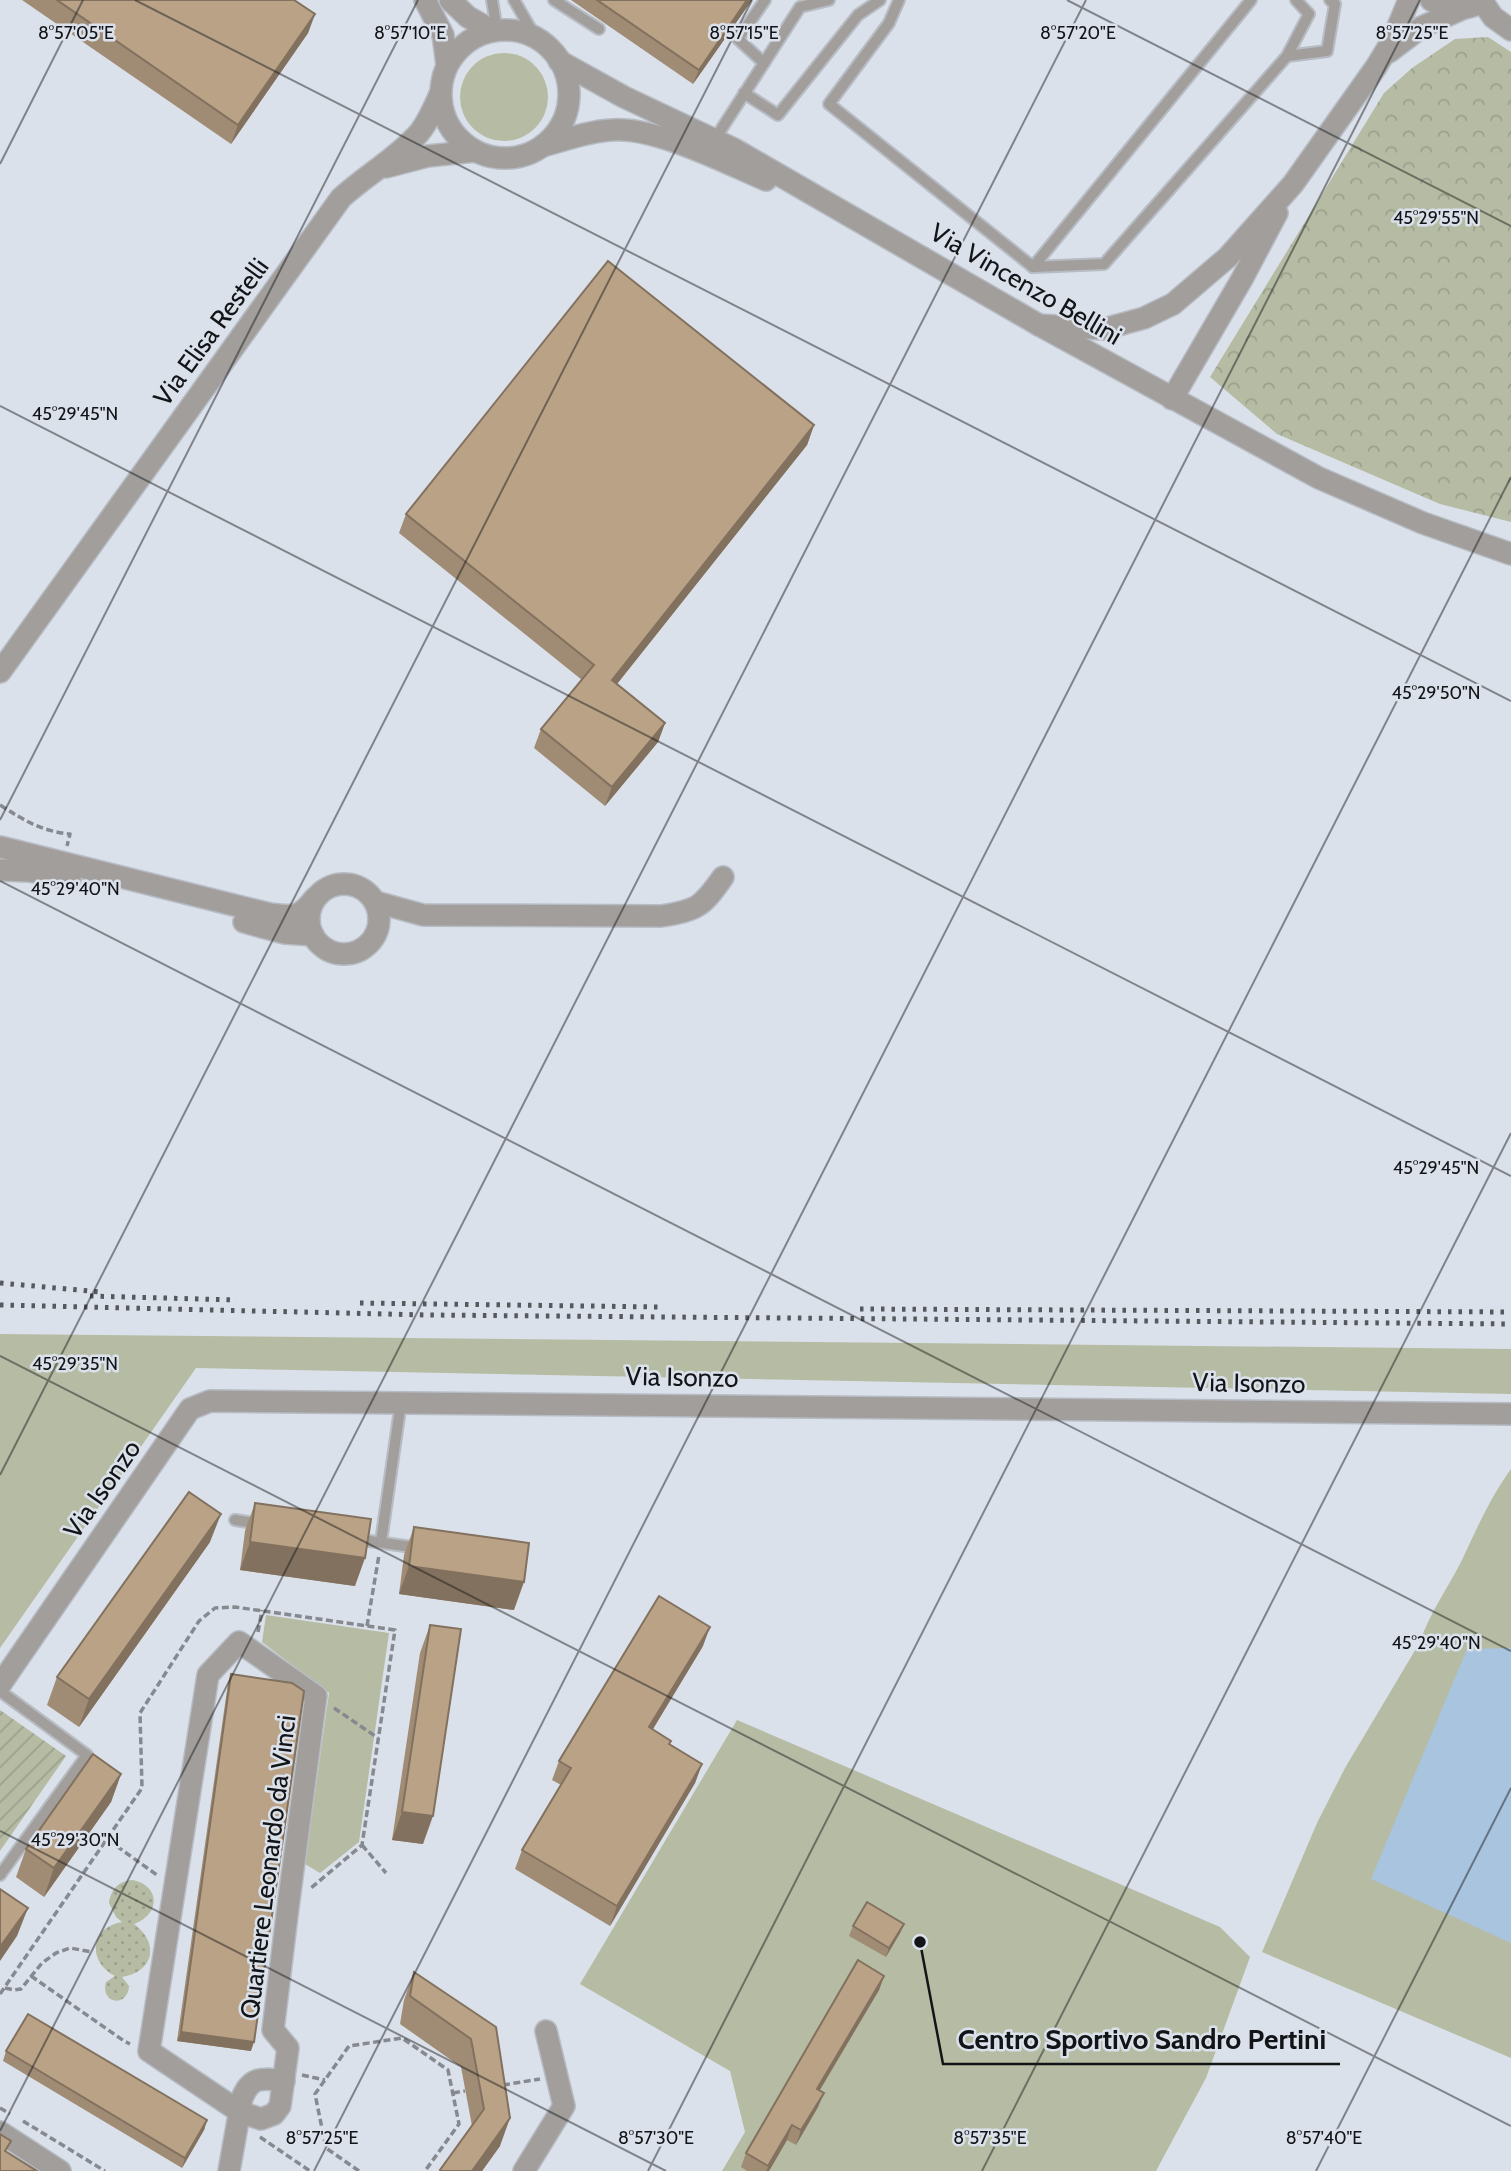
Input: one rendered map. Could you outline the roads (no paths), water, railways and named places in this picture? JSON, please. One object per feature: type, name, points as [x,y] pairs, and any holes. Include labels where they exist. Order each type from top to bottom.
[{"type":"street","points":[[425,0],[443,35],[447,65]]},
{"type":"street","points":[[450,0],[468,17],[495,31]]},
{"type":"street","points":[[1039,325],[1104,329],[1144,317],[1173,304],[1228,257],[1293,184],[1376,67],[1392,41],[1409,0]]},
{"type":"street","points":[[1431,0],[1448,8],[1477,3]]},
{"type":"street","points":[[1376,67],[1393,48],[1409,36],[1477,3]]},
{"type":"street","points":[[1477,3],[1511,30]]},
{"type":"street","points":[[475,151],[449,127],[443,111],[440,94],[447,65],[468,41],[495,31],[518,31],[536,38]]},
{"type":"street","name":"Via Vincenzo Bellini","points":[[475,151],[494,157],[513,158],[531,153],[547,142],[560,128],[569,99],[568,84],[559,61],[551,50],[536,38]]},
{"type":"street","name":"Via Vincenzo Bellini","points":[[559,61],[624,97],[715,139],[1039,325],[1319,478],[1423,523],[1511,554]]},
{"type":"street","name":"Via Elisa Restelli","points":[[0,672],[341,198],[407,146],[420,131],[440,94]]},
{"type":"street","name":"Via Vincenzo Bellini","points":[[541,146],[609,130],[626,129],[691,148],[852,217]]},
{"type":"street","name":"Via Elisa Restelli","points":[[378,170],[428,156],[475,151]]},
{"type":"street","points":[[1172,399],[1242,279],[1293,184]]},
{"type":"street","points":[[0,847],[270,914],[296,915],[303,912],[323,890],[346,883],[368,892],[376,902],[379,926],[375,937]]},
{"type":"street","points":[[0,870],[49,874],[284,933],[313,935]]},
{"type":"street","points":[[376,902],[423,915],[661,916],[689,912],[710,895],[723,877]]},
{"type":"street","points":[[315,898],[309,916],[313,935],[328,951],[349,954],[359,951],[390,928],[423,915]]},
{"type":"street","name":"Via Isonzo","points":[[0,1685],[190,1409],[210,1401],[1511,1414]]},
{"type":"street","name":"Quartiere Leonardo da Vinci","points":[[239,1642],[316,1696],[273,2030],[288,2048],[284,2081],[279,2106],[274,2114],[261,2119],[239,2117],[149,2051],[208,1675],[239,1642]]},
{"type":"street","points":[[525,2171],[564,2106],[546,2031]]},
{"type":"street","points":[[229,2171],[246,2088],[253,2081],[262,2079],[284,2081]]},
{"type":"street","points":[[6,2123],[60,2171]]},
{"type":"lane","points":[[492,0],[495,31]]},
{"type":"lane","points":[[514,0],[536,38]]},
{"type":"lane","points":[[554,0],[599,29]]},
{"type":"lane","points":[[764,62],[738,39],[765,0]]},
{"type":"lane","points":[[715,139],[799,4],[829,0]]},
{"type":"lane","points":[[744,93],[778,115],[858,15],[880,0]]},
{"type":"lane","points":[[899,0],[890,23],[829,104],[1033,267],[1104,264],[1287,56],[1309,14],[1296,0]]},
{"type":"lane","points":[[1033,267],[1251,0]]},
{"type":"lane","points":[[1287,56],[1327,51],[1335,4],[1330,0]]},
{"type":"lane","points":[[381,1542],[401,1402]]},
{"type":"lane","points":[[235,1520],[275,1526]]},
{"type":"lane","points":[[341,1536],[436,1551]]},
{"type":"lane","points":[[0,1691],[87,1755],[0,1875]]},
{"type":"water","points":[[1511,1648],[1511,1943],[1371,1879],[1467,1649]]},
{"type":"railway","points":[[0,1283],[101,1292]]},
{"type":"railway","points":[[90,1296],[237,1300]]},
{"type":"railway","points":[[360,1303],[661,1307]]},
{"type":"railway","points":[[0,1305],[428,1315],[1511,1324]]},
{"type":"railway","points":[[860,1309],[1511,1312]]},
{"type":"place","name":"Centro Sportivo Sandro Pertini","points":[[920,1942]]}]
